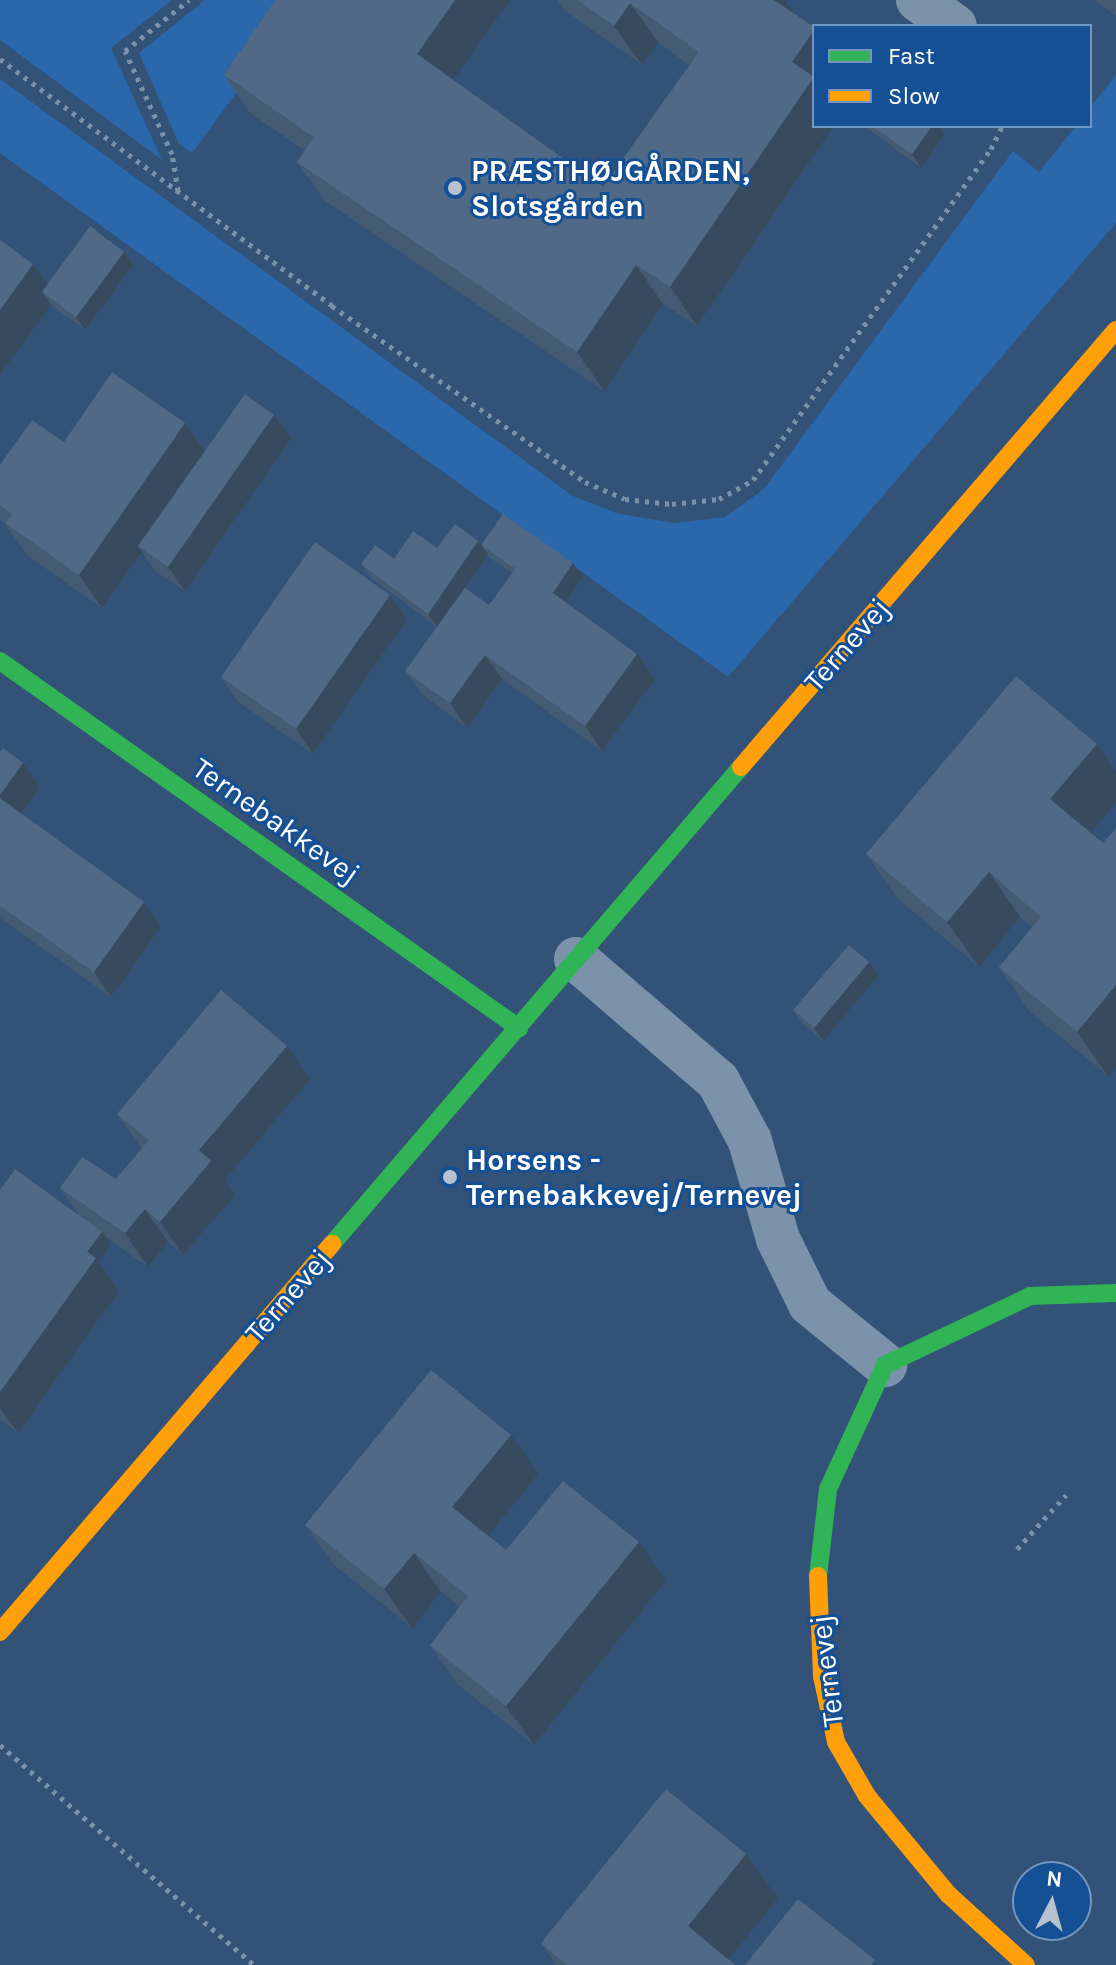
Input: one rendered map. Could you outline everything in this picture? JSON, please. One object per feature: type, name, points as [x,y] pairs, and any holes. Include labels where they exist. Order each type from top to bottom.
[{"type":"street","points":[[918,0],[952,24]]},
{"type":"street","name":"Ternevej","points":[[0,1632],[1116,330]]},
{"type":"street","name":"Ternebakkevej","points":[[0,661],[519,1028]]},
{"type":"street","points":[[576,959],[718,1081],[750,1141],[778,1239],[810,1304],[885,1365],[1030,1296],[1116,1293]]},
{"type":"street","name":"Ternevej","points":[[885,1365],[828,1489],[818,1578],[822,1676],[836,1742],[867,1796],[949,1895],[1026,1965]]},
{"type":"path","points":[[179,192],[172,154],[125,51],[189,0]]},
{"type":"path","points":[[0,59],[179,192],[585,482],[625,499],[672,504],[719,499],[753,480],[991,149],[1001,128]]},
{"type":"path","points":[[1017,1549],[1066,1495]]},
{"type":"path","points":[[0,1745],[254,1965]]},
{"type":"shaded area","points":[[0,0],[172,0],[111,48],[162,160],[0,40]]},
{"type":"shaded area","points":[[205,0],[305,0],[192,153],[179,144],[139,53]]},
{"type":"shaded area","points":[[1116,75],[1116,223],[728,677],[0,153],[0,79],[573,496],[616,513],[673,523],[725,517],[764,489],[1013,151],[1039,172],[1074,128],[1092,128],[1092,105]]},
{"type":"building","name":"PRÆSTHØJGÅRDEN, Slotsgården","points":[[275,0],[455,0],[417,54],[603,187],[699,52],[630,3],[614,26],[578,0],[774,0],[812,26],[812,33],[792,62],[812,76],[812,80],[670,287],[636,265],[577,352],[297,162],[314,137],[224,75]]},
{"type":"building","points":[[875,128],[931,128],[912,154]]},
{"type":"building","points":[[90,226],[124,252],[76,317],[42,292]]},
{"type":"building","points":[[0,240],[33,264],[0,310]]},
{"type":"building","points":[[112,372],[185,423],[79,575],[5,523],[12,514],[0,505],[0,465],[32,420],[64,442]]},
{"type":"building","points":[[245,394],[274,415],[168,567],[138,546]]},
{"type":"building","points":[[503,514],[573,563],[553,593],[481,545]]},
{"type":"building","points":[[455,524],[478,541],[428,614],[361,564],[375,545],[394,559],[413,531],[437,548]]},
{"type":"building","points":[[315,542],[390,595],[296,729],[221,677]]},
{"type":"building","points":[[517,567],[637,654],[585,726],[485,655],[450,703],[405,671],[465,588],[489,605]]},
{"type":"building","points":[[1016,676],[1097,744],[1050,799],[1103,843],[1116,828],[1116,985],[1077,1032],[999,967],[1041,917],[989,872],[947,922],[866,854]]},
{"type":"building","points":[[3,748],[23,763],[0,795],[0,752]]},
{"type":"building","points":[[0,798],[144,902],[94,972],[0,906]]},
{"type":"building","points":[[849,945],[869,962],[814,1028],[793,1010]]},
{"type":"building","points":[[221,990],[287,1046],[199,1150],[211,1161],[160,1222],[145,1209],[125,1233],[60,1188],[82,1157],[116,1179],[149,1140],[117,1114]]},
{"type":"building","points":[[15,1169],[102,1232],[87,1252],[0,1190]]},
{"type":"building","points":[[0,1190],[96,1258],[0,1392]]},
{"type":"building","points":[[431,1370],[511,1435],[452,1507],[506,1550],[563,1481],[639,1542],[506,1706],[430,1645],[468,1596],[414,1553],[384,1589],[305,1525]]},
{"type":"building","points":[[666,1789],[746,1854],[688,1926],[735,1965],[567,1965],[541,1943]]},
{"type":"building","points":[[798,1899],[875,1960],[871,1965],[745,1965]]},
{"type":"traffic: fast","points":[[0,661],[519,1028]]},
{"type":"traffic: fast","points":[[332,1244],[741,767]]},
{"type":"traffic: fast","points":[[818,1576],[828,1489],[885,1365],[1030,1296],[1116,1293]]},
{"type":"traffic: slow","points":[[741,767],[1116,330]]},
{"type":"traffic: slow","points":[[0,1632],[332,1244]]},
{"type":"traffic: slow","points":[[818,1576],[822,1676],[836,1742],[867,1796],[949,1895],[1026,1965]]},
{"type":"place","name":"PRÆSTHØJGÅRDEN, Slotsgården","points":[[455,188]]},
{"type":"place","name":"Horsens - Ternebakkevej/Ternevej","points":[[450,1177]]}]
